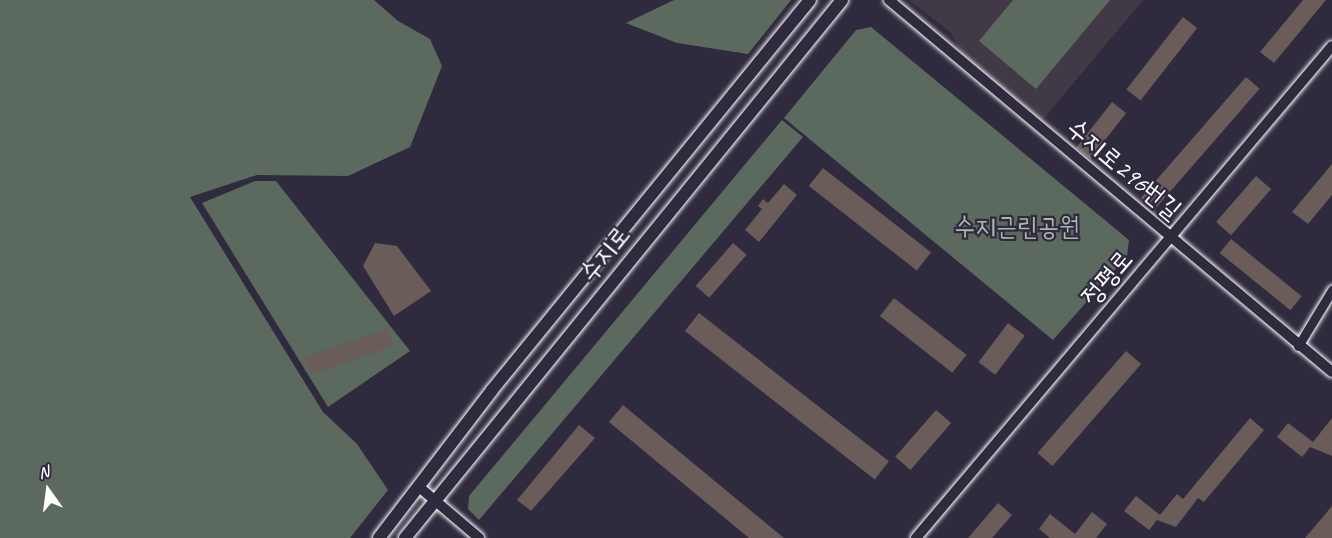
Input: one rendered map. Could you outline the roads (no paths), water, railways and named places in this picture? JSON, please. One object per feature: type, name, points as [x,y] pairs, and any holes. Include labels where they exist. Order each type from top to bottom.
[{"type":"main road","name":"수지로","points":[[379,538],[418,486],[810,0]]},
{"type":"main road","name":"수지로","points":[[405,538],[842,0]]},
{"type":"street","name":"수지로296번길","points":[[889,0],[1298,346],[1332,372]]},
{"type":"street","name":"정평로","points":[[916,538],[1332,46]]},
{"type":"street","points":[[1298,346],[1332,290]]},
{"type":"street","points":[[418,486],[479,538]]},
{"type":"park label","name":"수지근린공원","points":[[1017,227]]}]
